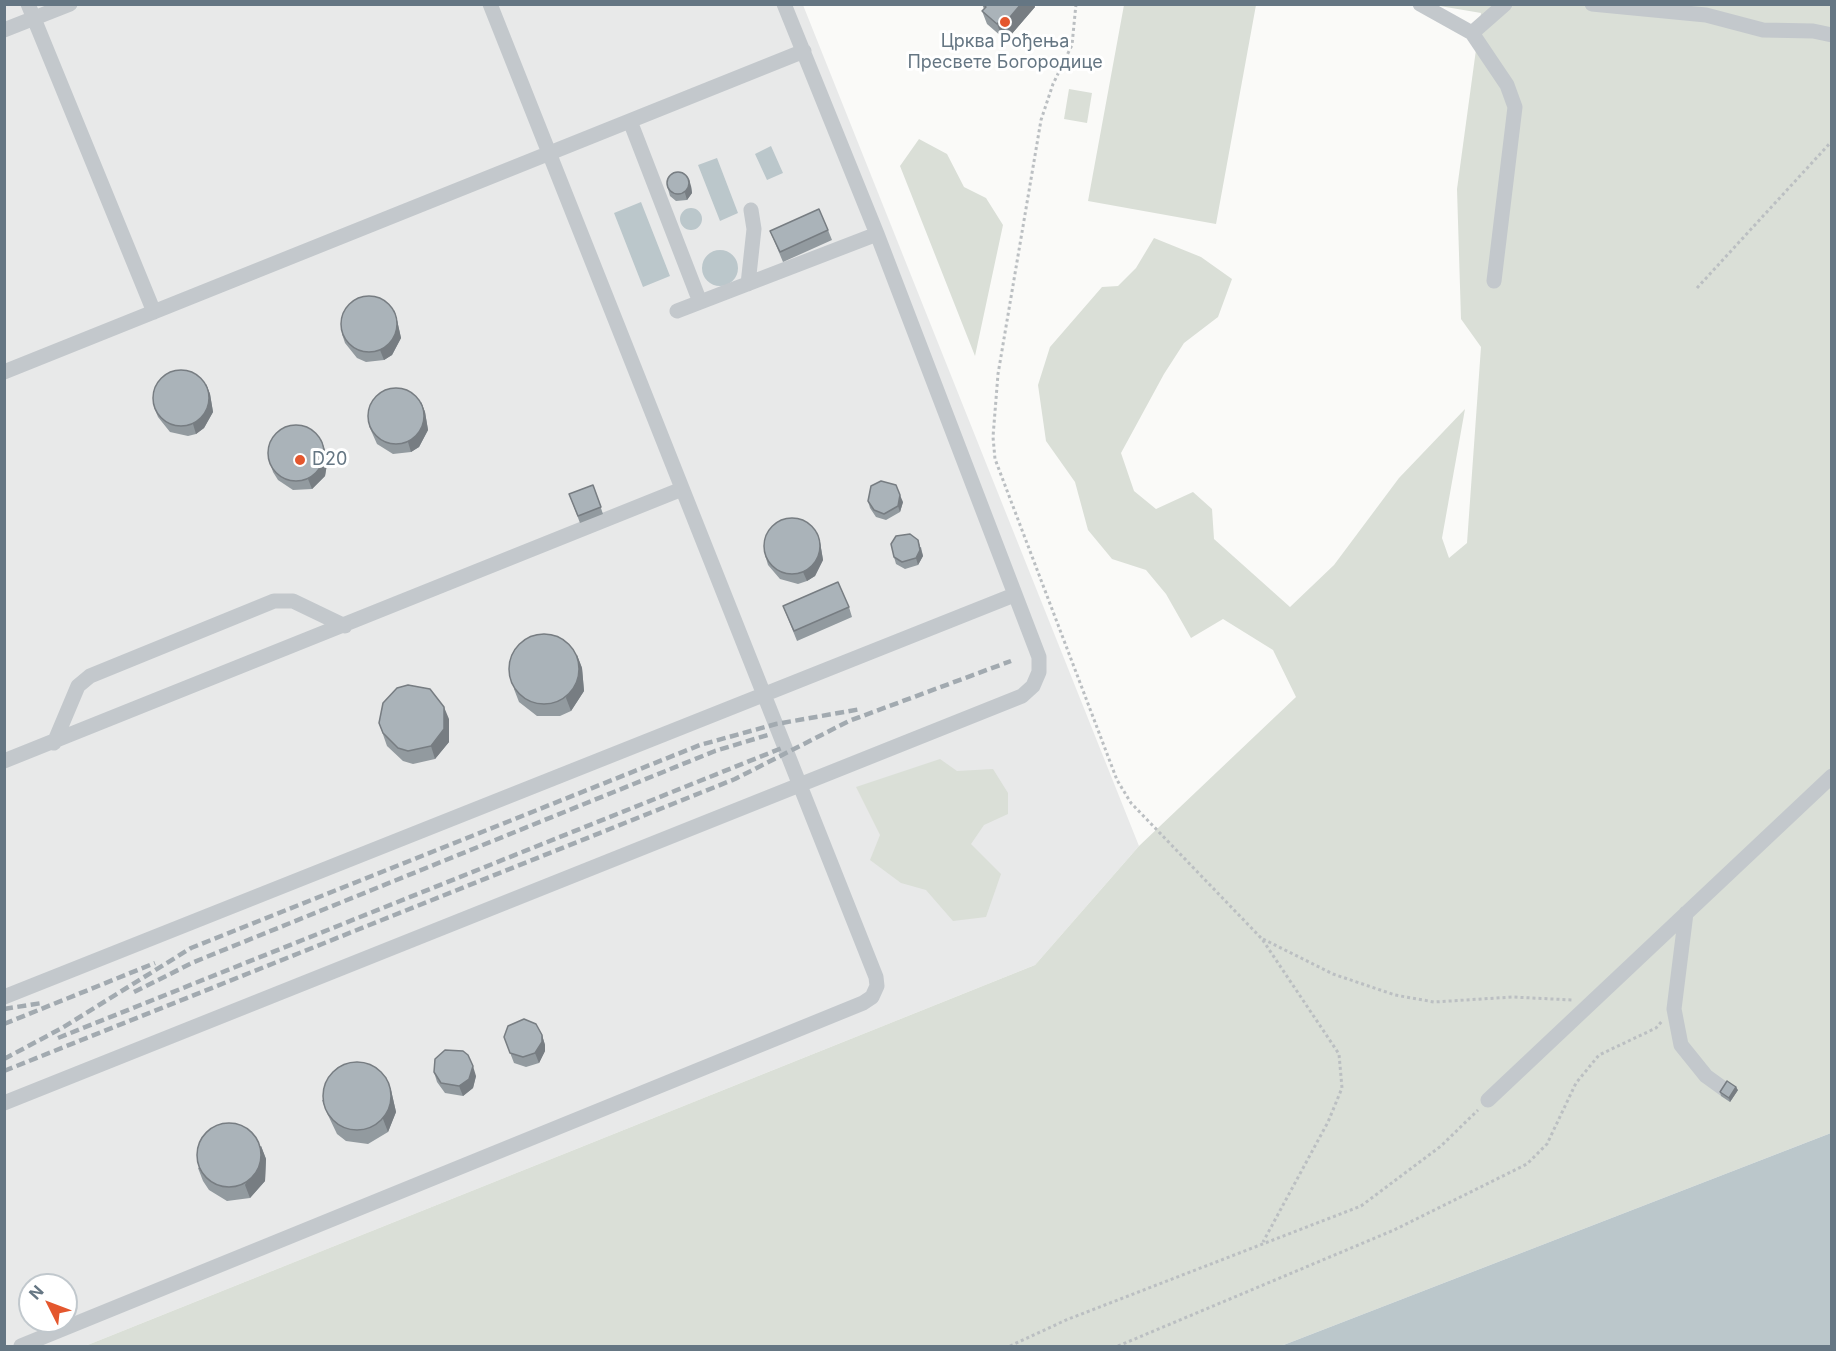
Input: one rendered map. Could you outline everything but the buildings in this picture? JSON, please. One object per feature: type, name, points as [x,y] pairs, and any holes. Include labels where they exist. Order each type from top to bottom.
[{"type":"street","points":[[4,30],[31,12],[70,4]]},
{"type":"street","points":[[21,1347],[863,1003],[872,998],[877,986],[876,977],[490,4]]},
{"type":"street","points":[[4,1103],[1022,696],[1033,686],[1039,672],[1039,657],[877,234],[784,4]]},
{"type":"street","points":[[1420,4],[1472,33],[1507,85],[1515,107],[1494,281]]},
{"type":"street","points":[[1472,33],[1505,4]]},
{"type":"street","points":[[1592,4],[1706,15],[1763,30],[1832,35]]},
{"type":"street","points":[[31,12],[154,312]]},
{"type":"street","points":[[4,372],[804,51]]},
{"type":"street","points":[[630,121],[700,302]]},
{"type":"street","points":[[748,284],[754,229],[751,210]]},
{"type":"street","points":[[677,311],[877,234]]},
{"type":"street","points":[[4,762],[682,489]]},
{"type":"street","points":[[4,997],[1014,595]]},
{"type":"street","points":[[54,743],[78,686],[90,676],[274,601],[293,601],[345,626]]},
{"type":"street","points":[[1488,1100],[1832,776]]},
{"type":"street","points":[[1686,913],[1674,1009],[1681,1044],[1706,1076],[1724,1089]]},
{"type":"path","points":[[1077,4],[1072,45],[1053,84],[1041,120],[998,374],[993,437],[995,459],[1117,780],[1131,803],[1262,939],[1339,1054],[1342,1088],[1328,1122],[1263,1242]]},
{"type":"path","points":[[1697,288],[1832,141]]},
{"type":"path","points":[[1262,939],[1333,974],[1395,995],[1434,1002],[1513,998],[1592,1000]]},
{"type":"path","points":[[1118,1347],[1394,1230],[1527,1164],[1547,1144],[1576,1083],[1599,1055],[1656,1028],[1674,1009]]},
{"type":"path","points":[[1010,1347],[1066,1320],[1361,1206],[1441,1146],[1488,1100]]},
{"type":"shaded area","points":[[5,5],[803,5],[1139,846],[1035,965],[85,1346],[5,1346]]},
{"type":"shaded area","points":[[1124,5],[1256,5],[1216,224],[1088,201]]},
{"type":"shaded area","points":[[1434,5],[1831,5],[1831,1133],[1281,1346],[85,1346],[1035,965],[1139,846],[1296,697],[1273,650],[1223,619],[1191,638],[1166,594],[1146,570],[1112,559],[1088,530],[1075,482],[1046,441],[1038,385],[1050,347],[1102,287],[1118,286],[1136,268],[1154,238],[1201,257],[1232,279],[1218,317],[1184,343],[1164,374],[1121,453],[1134,491],[1156,509],[1193,492],[1212,509],[1214,539],[1290,607],[1334,565],[1399,478],[1465,409],[1442,538],[1449,558],[1467,543],[1481,347],[1461,319],[1457,189],[1481,13]]},
{"type":"shaded area","points":[[1069,89],[1092,93],[1087,123],[1064,119]]},
{"type":"shaded area","points":[[919,139],[947,154],[964,187],[986,198],[1003,225],[975,356],[900,166]]},
{"type":"shaded area","points":[[771,146],[783,173],[767,180],[755,154]]},
{"type":"shaded area","points":[[717,158],[738,213],[720,221],[698,165]]},
{"type":"shaded area","points":[[641,202],[670,276],[643,287],[614,213]]},
{"type":"shaded area","points":[[691,208],[699,211],[702,219],[699,227],[691,230],[683,227],[680,219],[683,211]]},
{"type":"shaded area","points":[[720,250],[733,255],[738,268],[733,281],[720,286],[707,281],[702,268],[707,255]]},
{"type":"shaded area","points":[[940,759],[957,771],[993,769],[1008,793],[1008,814],[984,825],[971,844],[1001,874],[986,917],[953,921],[926,890],[901,883],[870,860],[880,835],[856,787]]},
{"type":"shaded area","points":[[1831,1133],[1831,1346],[1281,1346]]},
{"type":"railway","points":[[4,1071],[735,779],[849,721],[1011,661]]},
{"type":"railway","points":[[4,1059],[62,1028],[191,948],[700,745],[776,724],[861,709]]},
{"type":"railway","points":[[134,992],[194,962],[715,751],[771,734]]},
{"type":"railway","points":[[58,1038],[782,748]]},
{"type":"railway","points":[[4,1024],[155,963]]},
{"type":"railway","points":[[4,1009],[42,1003]]},
{"type":"place","name":"Црква Рођења Пресвете Богородице","points":[[1005,22]]},
{"type":"place","name":"D20","points":[[300,460]]}]
